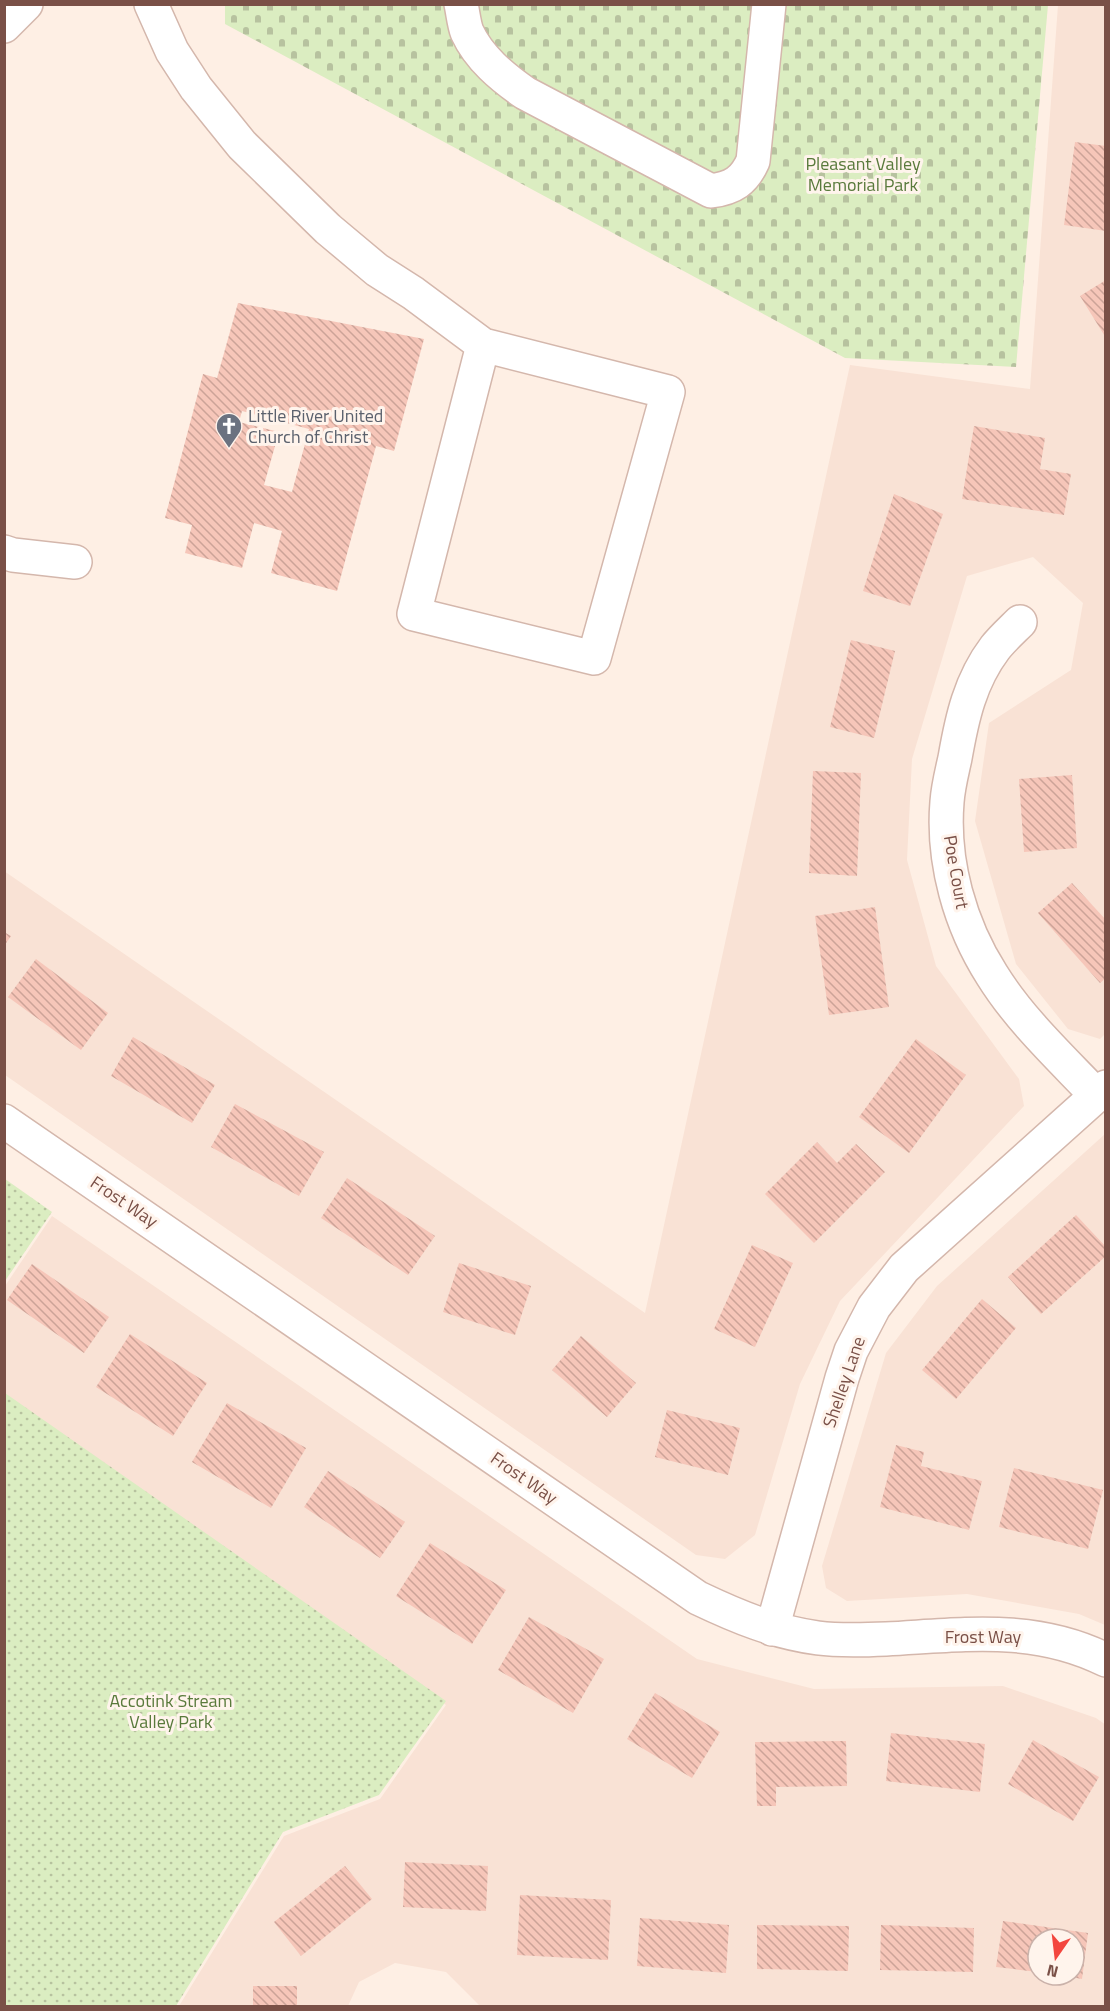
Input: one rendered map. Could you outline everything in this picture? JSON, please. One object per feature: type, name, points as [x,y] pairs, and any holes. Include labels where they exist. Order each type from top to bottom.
[{"type":"street","points":[[4,26],[26,4]]},
{"type":"street","points":[[151,4],[172,51],[196,88],[242,145],[328,229],[377,270],[413,293],[483,345],[668,392],[594,658],[414,614],[483,345]]},
{"type":"street","points":[[461,4],[466,30],[479,53],[507,81],[525,93],[711,191],[726,189],[747,175],[753,161],[769,4]]},
{"type":"street","points":[[4,552],[75,562]]},
{"type":"street","name":"Poe Court","points":[[1020,622],[995,647],[975,680],[963,716],[947,802],[948,851],[957,897],[972,940],[992,976],[1031,1026],[1101,1091]]},
{"type":"street","name":"Shelley Lane","points":[[772,1629],[842,1378],[851,1351],[874,1307],[904,1268],[1101,1091]]},
{"type":"street","name":"Frost Way","points":[[4,1121],[698,1598],[741,1619],[772,1629],[820,1638],[860,1640],[1006,1634],[1050,1640],[1089,1652],[1106,1660]]},
{"type":"shaded area","points":[[1058,5],[1105,5],[1105,1034],[1100,1039],[1068,1029],[1016,964],[975,821],[989,723],[1071,670],[1083,603],[1033,557],[967,576],[912,759],[907,860],[936,966],[1019,1079],[1024,1106],[840,1301],[800,1384],[755,1535],[725,1559],[696,1555],[5,1075],[4,871],[645,1313],[850,365],[1030,389]]},
{"type":"shaded area","points":[[1105,1134],[1105,1625],[1079,1614],[967,1594],[847,1601],[826,1588],[822,1566],[886,1353],[937,1286]]},
{"type":"shaded area","points":[[52,1216],[697,1659],[814,1689],[1003,1686],[1096,1718],[1106,1725],[1105,2006],[480,2006],[446,1972],[395,1963],[359,1982],[348,2006],[179,2006],[284,1836],[380,1799],[446,1705],[5,1397],[5,1286]]},
{"type":"green space","name":"Pleasant Valley Memorial Park","points":[[225,4],[1048,5],[1016,367],[845,358],[225,24]]},
{"type":"green space","points":[[5,1179],[52,1212],[5,1281]]},
{"type":"green space","name":"Accotink Stream Valley Park","points":[[5,1393],[446,1701],[379,1795],[283,1832],[176,2006],[5,2006]]},
{"type":"building","points":[[1075,142],[1106,146],[1106,231],[1064,225]]},
{"type":"building","points":[[1106,280],[1106,338],[1080,296]]},
{"type":"building","name":"Little River United Church of Christ","points":[[238,303],[424,339],[394,451],[376,446],[337,591],[271,573],[282,531],[254,523],[242,568],[185,553],[192,525],[165,518],[203,374],[217,378]],"holes":[[[242,411],[309,429],[292,492],[264,485],[279,432],[239,422]]]},
{"type":"building","points":[[974,426],[1045,438],[1040,469],[1071,474],[1064,515],[962,499]]},
{"type":"building","points":[[894,494],[943,514],[910,606],[863,591]]},
{"type":"building","points":[[851,640],[895,651],[874,738],[830,727]]},
{"type":"building","points":[[813,771],[861,773],[857,876],[809,873]]},
{"type":"building","points":[[1072,775],[1077,848],[1024,852],[1019,779]]},
{"type":"building","points":[[1072,883],[1106,920],[1106,978],[1100,983],[1038,913]]},
{"type":"building","points":[[875,907],[889,1007],[829,1015],[815,916]]},
{"type":"building","points":[[4,932],[11,936],[4,946]]},
{"type":"building","points":[[36,959],[108,1013],[81,1050],[8,997]]},
{"type":"building","points":[[133,1037],[215,1085],[192,1123],[111,1076]]},
{"type":"building","points":[[916,1039],[966,1075],[909,1153],[859,1117]]},
{"type":"building","points":[[235,1104],[324,1152],[299,1196],[211,1147]]},
{"type":"building","points":[[817,1142],[837,1163],[856,1144],[885,1172],[814,1243],[765,1194]]},
{"type":"building","points":[[347,1178],[435,1236],[408,1275],[321,1218]]},
{"type":"building","points":[[1076,1215],[1106,1247],[1106,1256],[1041,1314],[1008,1277]]},
{"type":"building","points":[[752,1245],[793,1263],[755,1347],[714,1329]]},
{"type":"building","points":[[459,1263],[531,1286],[515,1335],[443,1312]]},
{"type":"building","points":[[32,1264],[109,1317],[84,1353],[7,1300]]},
{"type":"building","points":[[982,1299],[1016,1328],[956,1399],[922,1370]]},
{"type":"building","points":[[130,1334],[207,1383],[173,1436],[96,1387]]},
{"type":"building","points":[[581,1336],[636,1383],[607,1417],[552,1370]]},
{"type":"building","points":[[227,1403],[306,1448],[271,1508],[192,1462]]},
{"type":"building","points":[[667,1410],[740,1428],[728,1475],[655,1457]]},
{"type":"building","points":[[896,1445],[924,1452],[921,1466],[982,1481],[969,1530],[880,1507]]},
{"type":"building","points":[[1014,1468],[1103,1490],[1088,1549],[999,1527]]},
{"type":"building","points":[[328,1471],[405,1522],[380,1558],[304,1507]]},
{"type":"building","points":[[430,1543],[506,1590],[472,1644],[396,1596]]},
{"type":"building","points":[[529,1617],[604,1659],[573,1713],[498,1670]]},
{"type":"building","points":[[655,1693],[720,1732],[692,1778],[627,1739]]},
{"type":"building","points":[[891,1733],[985,1744],[980,1792],[886,1781]]},
{"type":"building","points":[[1033,1740],[1099,1777],[1073,1821],[1008,1784]]},
{"type":"building","points":[[846,1741],[847,1786],[776,1787],[776,1806],[757,1806],[755,1742]]},
{"type":"building","points":[[405,1862],[488,1866],[486,1911],[403,1907]]},
{"type":"building","points":[[345,1866],[372,1899],[301,1956],[274,1922]]},
{"type":"building","points":[[520,1895],[611,1900],[608,1960],[517,1955]]},
{"type":"building","points":[[640,1918],[729,1925],[726,1973],[637,1966]]},
{"type":"building","points":[[1003,1921],[1046,1927],[1026,1927],[1026,1971],[996,1967]]},
{"type":"building","points":[[757,1925],[849,1926],[848,1971],[757,1969]]},
{"type":"building","points":[[881,1925],[974,1928],[973,1972],[880,1970]]},
{"type":"building","points":[[253,1986],[297,1986],[297,2006],[253,2006]]},
{"type":"place","name":"Little River United Church of Christ","points":[[229,449]]}]
